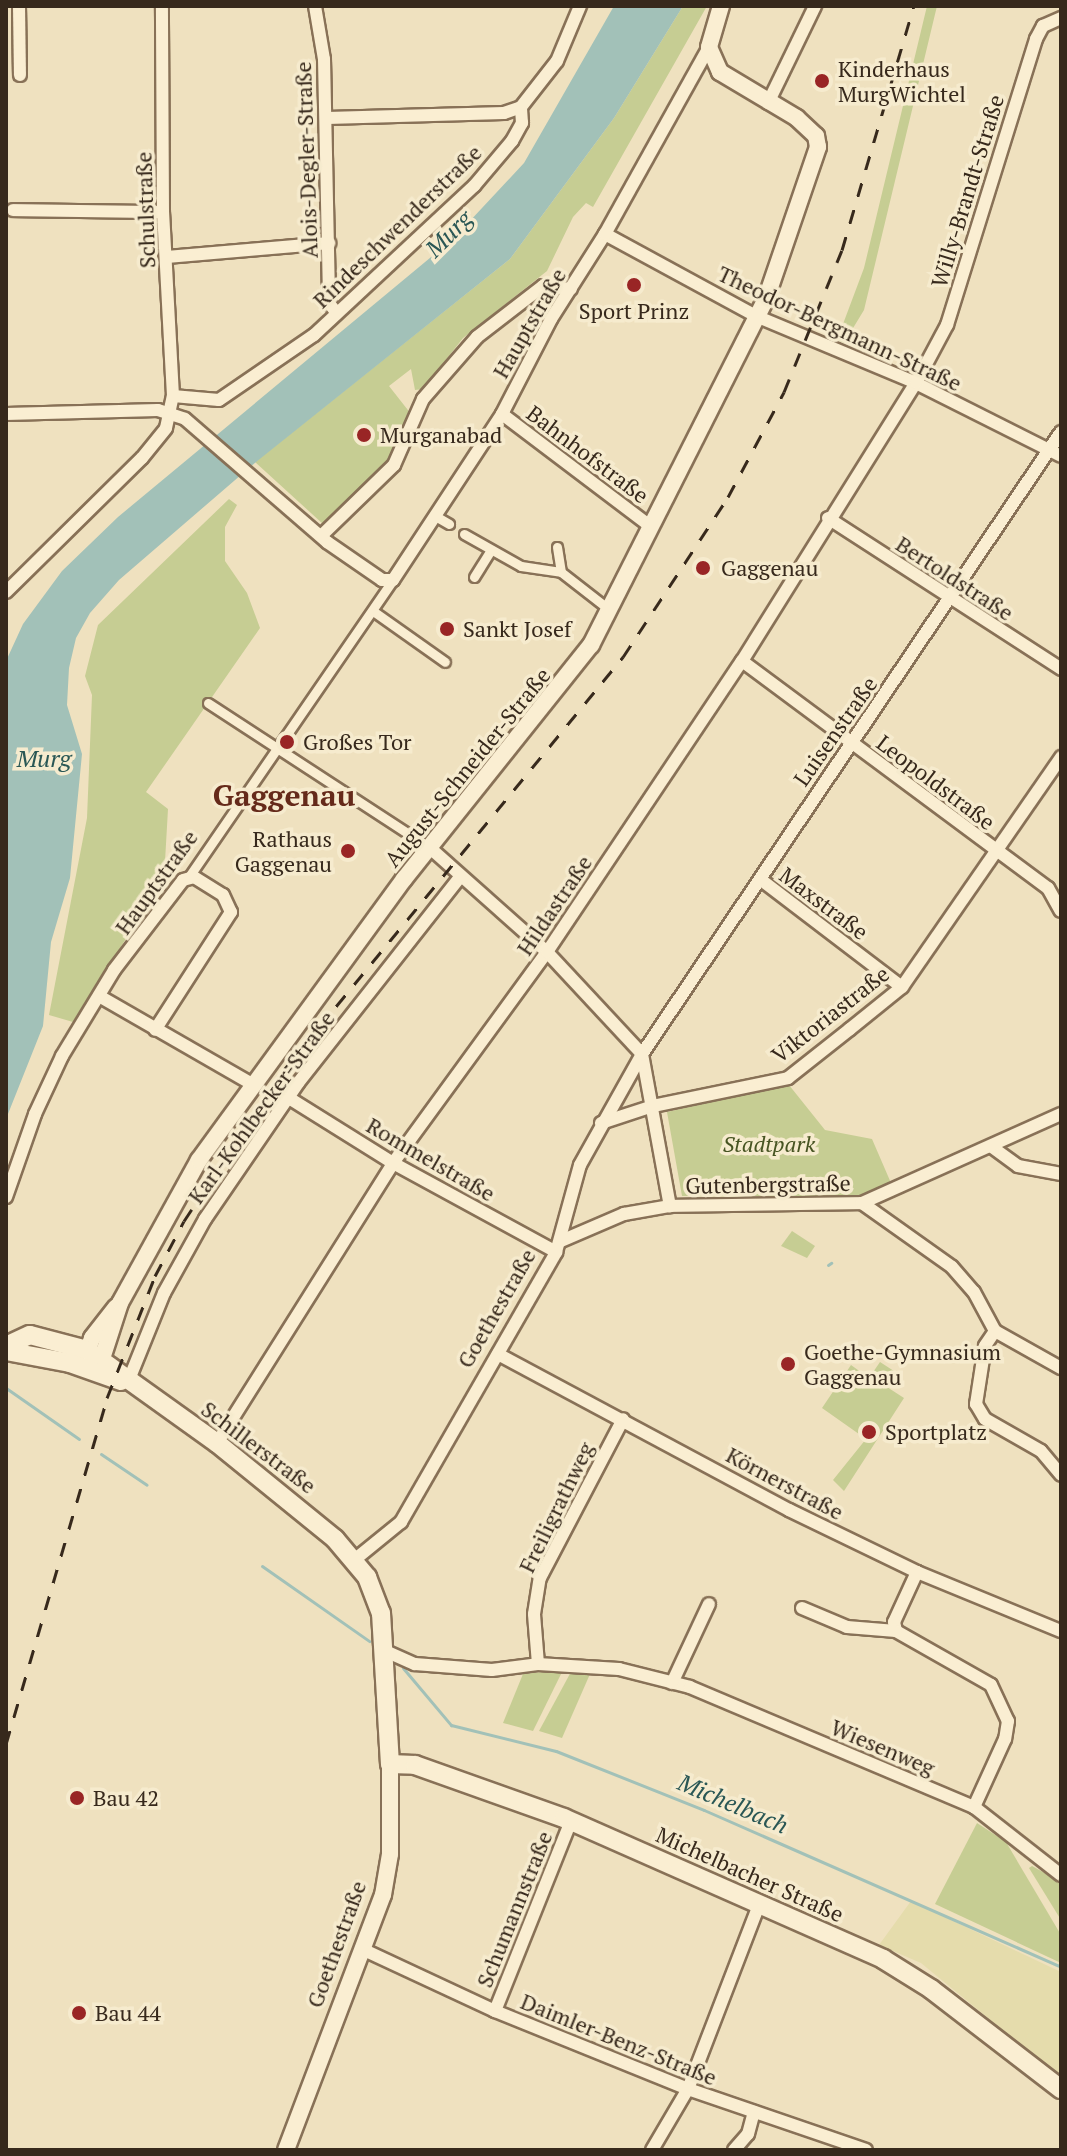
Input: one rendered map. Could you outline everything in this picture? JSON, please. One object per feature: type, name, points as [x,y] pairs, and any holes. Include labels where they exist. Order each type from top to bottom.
[{"type":"main road","name":"Schillerstraße","points":[[6,1348],[92,1362],[128,1382],[217,1443],[307,1514],[353,1561]]},
{"type":"main road","name":"Goethestraße","points":[[353,1561],[383,1650],[390,1764]]},
{"type":"main road","name":"Michelbacher Straße","points":[[390,1764],[415,1765],[571,1821],[907,1972],[1061,2089]]},
{"type":"street","points":[[19,6],[20,75]]},
{"type":"street","name":"Schulstraße","points":[[6,592],[142,458],[166,428],[173,396],[163,212],[162,6]]},
{"type":"street","name":"Alois-Degler-Straße","points":[[315,6],[327,118],[329,303],[335,311]]},
{"type":"street","name":"Rindeschwenderstraße","points":[[173,396],[219,400],[314,335],[335,311],[474,186],[512,141],[522,123],[521,107],[557,61],[580,6]]},
{"type":"street","points":[[709,47],[721,6]]},
{"type":"street","points":[[768,103],[815,6]]},
{"type":"street","name":"Willy-Brandt-Straße","points":[[916,383],[947,325],[1036,39],[1043,26],[1061,18]]},
{"type":"street","name":"August-Schneider-Straße","points":[[92,1362],[120,1303],[199,1160],[429,847],[591,645],[606,607],[756,316],[796,222],[818,147],[808,127],[720,72],[709,47]]},
{"type":"street","name":"Hauptstraße","points":[[6,1197],[35,1114],[99,996],[188,878],[393,580],[443,521],[551,319],[605,234],[709,47]]},
{"type":"street","points":[[327,118],[504,113],[521,107]]},
{"type":"street","points":[[13,210],[163,212]]},
{"type":"street","name":"Theodor-Bergmann-Straße","points":[[605,234],[756,316],[916,383],[1056,453]]},
{"type":"street","points":[[167,257],[329,243]]},
{"type":"street","points":[[321,536],[394,465],[423,399],[477,337],[543,286],[571,289]]},
{"type":"street","name":"Hildastraße","points":[[217,1443],[393,1163],[547,952],[742,661],[828,518],[916,383]]},
{"type":"street","points":[[6,414],[169,413],[200,428],[321,536],[382,580],[393,580]]},
{"type":"street","name":"Bahnhofstraße","points":[[502,414],[650,526]]},
{"type":"street","name":"Luisenstraße","points":[[642,1054],[850,742],[1056,453],[1061,432]]},
{"type":"street","name":"Bertoldstraße","points":[[828,518],[951,601],[1061,669]]},
{"type":"street","points":[[464,534],[521,566],[561,572],[606,607]]},
{"type":"street","points":[[557,547],[561,572]]},
{"type":"street","points":[[474,577],[491,550]]},
{"type":"street","points":[[373,611],[446,660]]},
{"type":"street","name":"Leopoldstraße","points":[[742,661],[1048,888],[1061,911]]},
{"type":"street","points":[[208,703],[429,847],[547,952],[642,1054],[670,1206]]},
{"type":"street","name":"Viktoriastraße","points":[[601,1123],[653,1106],[788,1078],[902,987],[1061,757]]},
{"type":"street","name":"Karl-Kohlbecker-Straße","points":[[128,1382],[183,1257],[289,1098],[461,876]]},
{"type":"street","points":[[155,1030],[231,912],[223,895],[201,880],[188,878]]},
{"type":"street","name":"Maxstraße","points":[[760,879],[902,987]]},
{"type":"street","points":[[99,996],[252,1084]]},
{"type":"street","name":"Goethestraße","points":[[353,1561],[401,1522],[498,1354],[558,1246],[580,1165],[642,1054]]},
{"type":"street","name":"Rommelstraße","points":[[289,1098],[393,1163],[558,1246]]},
{"type":"street","name":"Gutenbergstraße","points":[[558,1246],[624,1214],[670,1206],[862,1203],[1061,1114]]},
{"type":"street","points":[[992,1147],[1018,1166],[1061,1174]]},
{"type":"street","points":[[862,1203],[952,1267],[974,1292],[995,1331],[1061,1368]]},
{"type":"street","points":[[995,1331],[985,1346],[976,1404],[985,1419],[1041,1451],[1061,1475]]},
{"type":"street","name":"Körnerstraße","points":[[498,1354],[789,1510],[917,1572],[1059,1626]]},
{"type":"street","name":"Freiligrathweg","points":[[538,1664],[534,1614],[540,1578],[623,1419]]},
{"type":"street","points":[[896,1631],[894,1622],[917,1572]]},
{"type":"street","points":[[672,1683],[709,1604]]},
{"type":"street","points":[[802,1608],[847,1627],[896,1631],[975,1673],[1002,1701],[1005,1739],[974,1807]]},
{"type":"street","name":"Wiesenweg","points":[[383,1650],[415,1664],[492,1670],[538,1664],[619,1669],[672,1683],[974,1807],[1061,1875]]},
{"type":"street","name":"Goethestraße","points":[[286,2150],[383,1895],[390,1854],[390,1764]]},
{"type":"street","name":"Schumannstraße","points":[[495,2011],[571,1821]]},
{"type":"street","points":[[652,2150],[688,2089],[759,1905]]},
{"type":"street","name":"Daimler-Benz-Straße","points":[[362,1949],[495,2011],[688,2089],[866,2150]]},
{"type":"street","points":[[734,2150],[748,2134],[754,2112]]},
{"type":"shaded area","points":[[911,1901],[1061,1972],[1061,2078],[921,1963],[879,1945]]},
{"type":"green space","points":[[683,6],[707,6],[593,207],[586,203],[573,217],[547,271],[463,338],[423,389],[415,390],[411,369],[389,386],[411,414],[392,456],[323,524],[255,462],[510,259],[614,118]]},
{"type":"green space","points":[[927,6],[937,6],[864,310],[844,343],[837,340],[864,268]]},
{"type":"green space","points":[[229,499],[237,505],[225,527],[225,561],[247,593],[260,628],[146,792],[168,809],[164,879],[73,1022],[49,1015],[87,818],[92,695],[85,676],[98,625]]},
{"type":"green space","name":"Stadtpark","points":[[789,1085],[825,1130],[872,1139],[891,1183],[866,1197],[682,1196],[667,1112]]},
{"type":"green space","points":[[792,1231],[815,1246],[807,1258],[781,1246]]},
{"type":"green space","name":"Sportplatz","points":[[880,1362],[897,1373],[887,1387],[904,1398],[844,1491],[833,1480],[866,1439],[822,1408],[851,1365],[869,1378]]},
{"type":"green space","points":[[563,1670],[533,1731],[503,1723],[523,1674]]},
{"type":"green space","points":[[572,1670],[590,1674],[562,1738],[539,1731]]},
{"type":"green space","points":[[977,1823],[1006,1842],[1061,1935],[1061,1963],[935,1904]]},
{"type":"green space","points":[[1032,1866],[1061,1882],[1061,1920],[1029,1868]]},
{"type":"water","name":"Murg","points":[[614,6],[683,6],[614,118],[510,259],[256,462],[119,580],[90,613],[76,638],[69,668],[67,705],[82,754],[70,878],[51,942],[43,1026],[6,1119],[6,661],[23,624],[62,571],[118,517],[454,238],[524,163]]},
{"type":"waterway","name":"Michelbach","points":[[6,1388],[79,1439]]},
{"type":"waterway","name":"Michelbach","points":[[101,1454],[147,1485]]},
{"type":"waterway","name":"Michelbach","points":[[262,1566],[369,1641]]},
{"type":"waterway","name":"Michelbach","points":[[403,1668],[451,1725],[556,1751],[704,1810],[1061,1967]]},
{"type":"railway","points":[[6,1744],[107,1398],[155,1276],[184,1221],[283,1071],[623,657],[728,497],[784,392],[842,250],[914,6]]},
{"type":"place","name":"Kinderhaus MurgWichtel","points":[[822,81]]},
{"type":"place","name":"Sport Prinz","points":[[634,285]]},
{"type":"place","name":"Murganabad","points":[[364,435]]},
{"type":"place","name":"Gaggenau","points":[[703,568]]},
{"type":"place","name":"Sankt Josef","points":[[447,629]]},
{"type":"place","name":"Großes Tor","points":[[287,742]]},
{"type":"place","name":"Rathaus Gaggenau","points":[[348,851]]},
{"type":"place","name":"Goethe-Gymnasium Gaggenau","points":[[788,1364]]},
{"type":"place","name":"Sportplatz","points":[[869,1432]]},
{"type":"place","name":"Bau 42","points":[[77,1798]]},
{"type":"place","name":"Bau 44","points":[[79,2013]]},
{"type":"district","name":"Gaggenau","points":[[284,795]]}]
